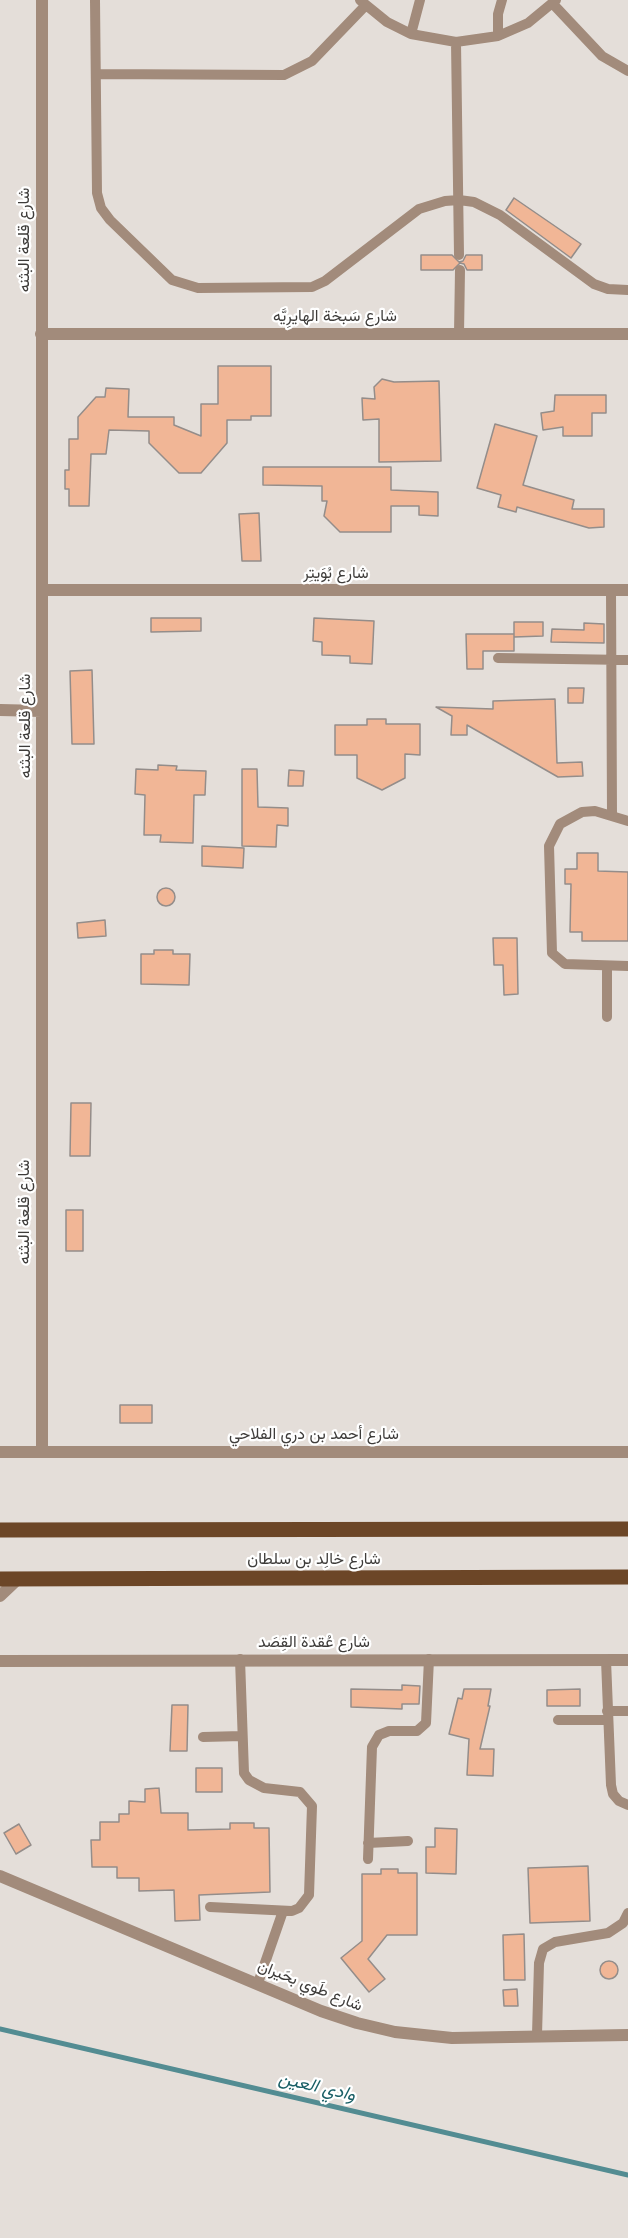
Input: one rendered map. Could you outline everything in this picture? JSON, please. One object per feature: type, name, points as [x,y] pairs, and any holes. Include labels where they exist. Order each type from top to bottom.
[{"type":"main road","name":"شارع خالِد بن سلطان","points":[[0,1530],[628,1529]]},
{"type":"main road","name":"شارع خالِد بن سلطان","points":[[0,1579],[628,1577]]},
{"type":"street","name":"شارع قلعة البثنه","points":[[42,0],[41,334],[44,590],[42,1452]]},
{"type":"street","name":"شارع سَبخة الهايرِيَّه","points":[[41,334],[628,334]]},
{"type":"street","name":"شارع بُوَيتِر","points":[[44,590],[628,590]]},
{"type":"street","points":[[0,710],[42,711]]},
{"type":"street","name":"شارع أحمد بن دري الفلاحي","points":[[0,1452],[628,1452]]},
{"type":"street","points":[[0,1596],[18,1579]]},
{"type":"street","name":"شارع عُقدة القِصَد","points":[[0,1661],[628,1660]]},
{"type":"street","name":"شارع طَوي بحَيران","points":[[0,1876],[339,2018],[395,2032],[452,2038],[628,2035]]},
{"type":"lane","points":[[95,0],[97,193],[101,208],[161,272],[185,285],[198,288],[312,287],[325,281],[420,209],[439,202],[459,200],[474,202],[500,215],[594,284],[608,289],[628,290]]},
{"type":"lane","points":[[411,34],[420,0]]},
{"type":"lane","points":[[498,36],[498,14],[502,0]]},
{"type":"lane","points":[[96,74],[285,75],[312,61],[363,3],[387,22],[411,34],[434,40],[456,42],[498,36],[528,23],[555,2],[602,56],[628,71]]},
{"type":"lane","points":[[456,42],[459,255]]},
{"type":"lane","points":[[459,270],[459,334]]},
{"type":"lane","points":[[611,590],[612,816]]},
{"type":"lane","points":[[498,657],[628,660]]},
{"type":"lane","points":[[628,821],[595,812],[570,816],[553,834],[549,846],[552,953],[565,964],[628,966]]},
{"type":"lane","points":[[607,966],[607,1017]]},
{"type":"lane","points":[[210,1907],[283,1911],[299,1908],[309,1895],[312,1806],[300,1792],[264,1788],[249,1780],[242,1765],[240,1659]]},
{"type":"lane","points":[[368,1859],[372,1747],[380,1735],[389,1731],[417,1731],[426,1723],[429,1659]]},
{"type":"lane","points":[[606,1660],[607,1715],[613,1794],[619,1801],[628,1805]]},
{"type":"lane","points":[[558,1720],[628,1711]]},
{"type":"lane","points":[[203,1737],[242,1736]]},
{"type":"lane","points":[[368,1843],[408,1840]]},
{"type":"lane","points":[[258,1983],[283,1911]]},
{"type":"lane","points":[[537,2035],[539,1963],[543,1949],[555,1942],[608,1933],[623,1923],[628,1913]]},
{"type":"building","points":[[514,198],[581,244],[571,258],[506,210]]},
{"type":"building","points":[[421,255],[452,255],[459,262],[463,261],[466,255],[482,255],[482,270],[467,270],[464,264],[460,263],[453,270],[421,270]]},
{"type":"building","points":[[218,366],[271,366],[271,416],[251,416],[251,420],[227,420],[227,443],[201,473],[179,473],[149,443],[149,431],[109,430],[106,454],[91,454],[89,506],[69,506],[69,489],[65,489],[65,470],[69,470],[69,439],[78,439],[78,417],[96,397],[105,397],[106,388],[129,389],[128,417],[174,417],[174,425],[201,436],[201,404],[218,404]]},
{"type":"building","points":[[382,379],[394,382],[439,381],[441,461],[379,462],[379,419],[363,420],[362,398],[375,399],[374,387]]},
{"type":"building","points":[[555,395],[606,395],[606,413],[592,413],[592,436],[563,436],[563,427],[543,430],[541,413],[554,411]]},
{"type":"building","points":[[495,424],[537,436],[523,485],[574,500],[572,509],[604,509],[604,527],[589,528],[517,507],[516,512],[498,507],[501,495],[477,488]]},
{"type":"building","points":[[263,467],[391,467],[391,490],[438,492],[438,516],[419,515],[419,506],[391,506],[391,532],[340,532],[324,516],[327,501],[322,501],[322,486],[263,485]]},
{"type":"building","points":[[259,513],[261,561],[242,561],[239,514]]},
{"type":"building","points":[[151,618],[201,618],[201,631],[151,632]]},
{"type":"building","points":[[314,618],[374,621],[372,664],[350,663],[350,656],[322,655],[322,642],[313,641]]},
{"type":"building","points":[[514,622],[543,622],[543,636],[514,637]]},
{"type":"building","points":[[584,623],[604,624],[604,643],[551,642],[552,629],[584,630]]},
{"type":"building","points":[[466,634],[514,634],[514,651],[483,651],[483,669],[467,669]]},
{"type":"building","points":[[92,670],[94,744],[72,744],[70,671]]},
{"type":"building","points":[[568,688],[584,688],[583,703],[568,703]]},
{"type":"building","points":[[555,699],[557,763],[582,762],[583,776],[558,777],[467,725],[467,735],[451,735],[452,716],[436,707],[493,709],[493,701]]},
{"type":"building","points":[[367,719],[386,719],[386,724],[420,724],[420,755],[405,754],[405,778],[382,790],[357,778],[357,755],[335,755],[335,725],[367,725]]},
{"type":"building","points":[[158,765],[177,766],[176,770],[206,771],[205,795],[194,795],[193,843],[160,842],[161,835],[144,835],[145,795],[135,794],[136,769],[158,770]]},
{"type":"building","points":[[242,769],[257,769],[258,807],[288,808],[288,826],[277,825],[276,847],[242,846]]},
{"type":"building","points":[[289,770],[304,771],[303,786],[288,786]]},
{"type":"building","points":[[202,846],[244,848],[243,868],[202,866]]},
{"type":"building","points":[[577,853],[598,853],[598,871],[628,872],[628,941],[582,941],[582,932],[570,932],[571,884],[565,884],[565,869],[577,869]]},
{"type":"building","points":[[166,888],[174,893],[175,897],[170,905],[166,906],[158,901],[157,897],[162,889]]},
{"type":"building","points":[[105,920],[106,936],[78,938],[77,923]]},
{"type":"building","points":[[493,938],[517,938],[518,994],[504,995],[503,965],[494,965]]},
{"type":"building","points":[[154,950],[173,950],[173,954],[190,954],[189,985],[141,984],[141,954],[154,954]]},
{"type":"building","points":[[71,1103],[91,1103],[90,1156],[70,1156]]},
{"type":"building","points":[[66,1210],[83,1210],[83,1251],[66,1251]]},
{"type":"building","points":[[120,1405],[152,1405],[152,1423],[120,1423]]},
{"type":"building","points":[[402,1685],[420,1686],[419,1704],[402,1704],[402,1709],[351,1707],[351,1689],[402,1690]]},
{"type":"building","points":[[464,1689],[491,1689],[488,1706],[490,1706],[480,1749],[494,1749],[493,1776],[467,1775],[469,1739],[449,1734],[458,1698],[462,1699]]},
{"type":"building","points":[[580,1689],[580,1706],[547,1706],[547,1690]]},
{"type":"building","points":[[172,1705],[188,1705],[187,1751],[170,1751]]},
{"type":"building","points":[[196,1768],[222,1768],[222,1792],[196,1792]]},
{"type":"building","points":[[159,1788],[161,1813],[188,1813],[188,1830],[230,1829],[230,1823],[254,1823],[254,1828],[269,1828],[270,1892],[199,1895],[200,1920],[175,1921],[174,1890],[139,1891],[139,1878],[117,1878],[117,1867],[92,1867],[91,1840],[100,1840],[100,1822],[119,1822],[119,1814],[129,1814],[129,1801],[145,1802],[145,1789]]},
{"type":"building","points":[[19,1824],[31,1845],[16,1854],[4,1833]]},
{"type":"building","points":[[435,1828],[457,1829],[456,1874],[426,1873],[426,1847],[435,1847]]},
{"type":"building","points":[[588,1866],[590,1921],[530,1923],[528,1868]]},
{"type":"building","points":[[381,1869],[398,1869],[398,1873],[417,1873],[417,1935],[387,1935],[368,1959],[385,1979],[369,1992],[341,1958],[362,1941],[362,1874],[381,1874]]},
{"type":"building","points":[[524,1934],[525,1980],[504,1980],[503,1935]]},
{"type":"building","points":[[605,1961],[613,1961],[618,1966],[616,1977],[605,1979],[600,1974],[600,1966]]},
{"type":"building","points":[[517,1989],[518,2006],[504,2006],[503,1990]]},
{"type":"waterway","name":"وادي العين","points":[[0,2029],[628,2175]]}]
